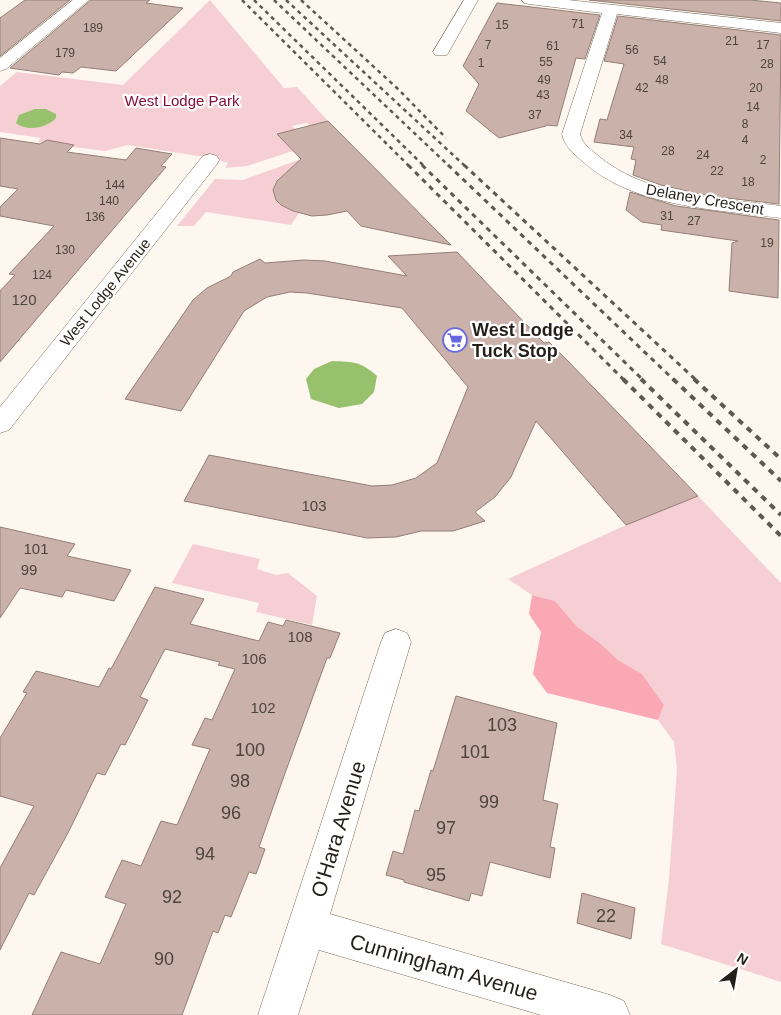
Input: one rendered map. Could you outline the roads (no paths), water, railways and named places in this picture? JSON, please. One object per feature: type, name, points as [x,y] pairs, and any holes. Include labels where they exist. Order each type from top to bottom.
[{"type":"street","points":[[0,66],[82,0]]},
{"type":"street","points":[[441,52],[470,0]]},
{"type":"street","points":[[529,0],[781,28]]},
{"type":"street","name":"Delaney Crescent","points":[[611,9],[571,134],[573,143],[602,169],[618,179],[651,192],[781,212]]},
{"type":"street","name":"West Lodge Avenue","points":[[0,424],[210,160]]},
{"type":"street","name":"O'Hara Avenue","points":[[278,1015],[396,642]]},
{"type":"street","name":"Cunningham Avenue","points":[[307,927],[610,1015]]},
{"type":"railway","points":[[242,0],[409,166]]},
{"type":"railway","points":[[254,0],[424,166]]},
{"type":"railway","points":[[274,0],[449,166]]},
{"type":"railway","points":[[286,0],[465,166]]},
{"type":"railway","points":[[301,0],[398,89],[446,138]]},
{"type":"railway","points":[[408,165],[624,380]]},
{"type":"railway","points":[[422,165],[643,380]]},
{"type":"railway","points":[[448,165],[674,380]]},
{"type":"railway","points":[[464,165],[696,380]]},
{"type":"railway","points":[[623,379],[781,536]]},
{"type":"railway","points":[[641,379],[781,515]]},
{"type":"railway","points":[[673,379],[781,481]]},
{"type":"railway","points":[[694,379],[781,459]]},
{"type":"place","name":"West Lodge Tuck Stop","points":[[455,340]]},
{"type":"park label","name":"West Lodge Park","points":[[182,100]]}]
